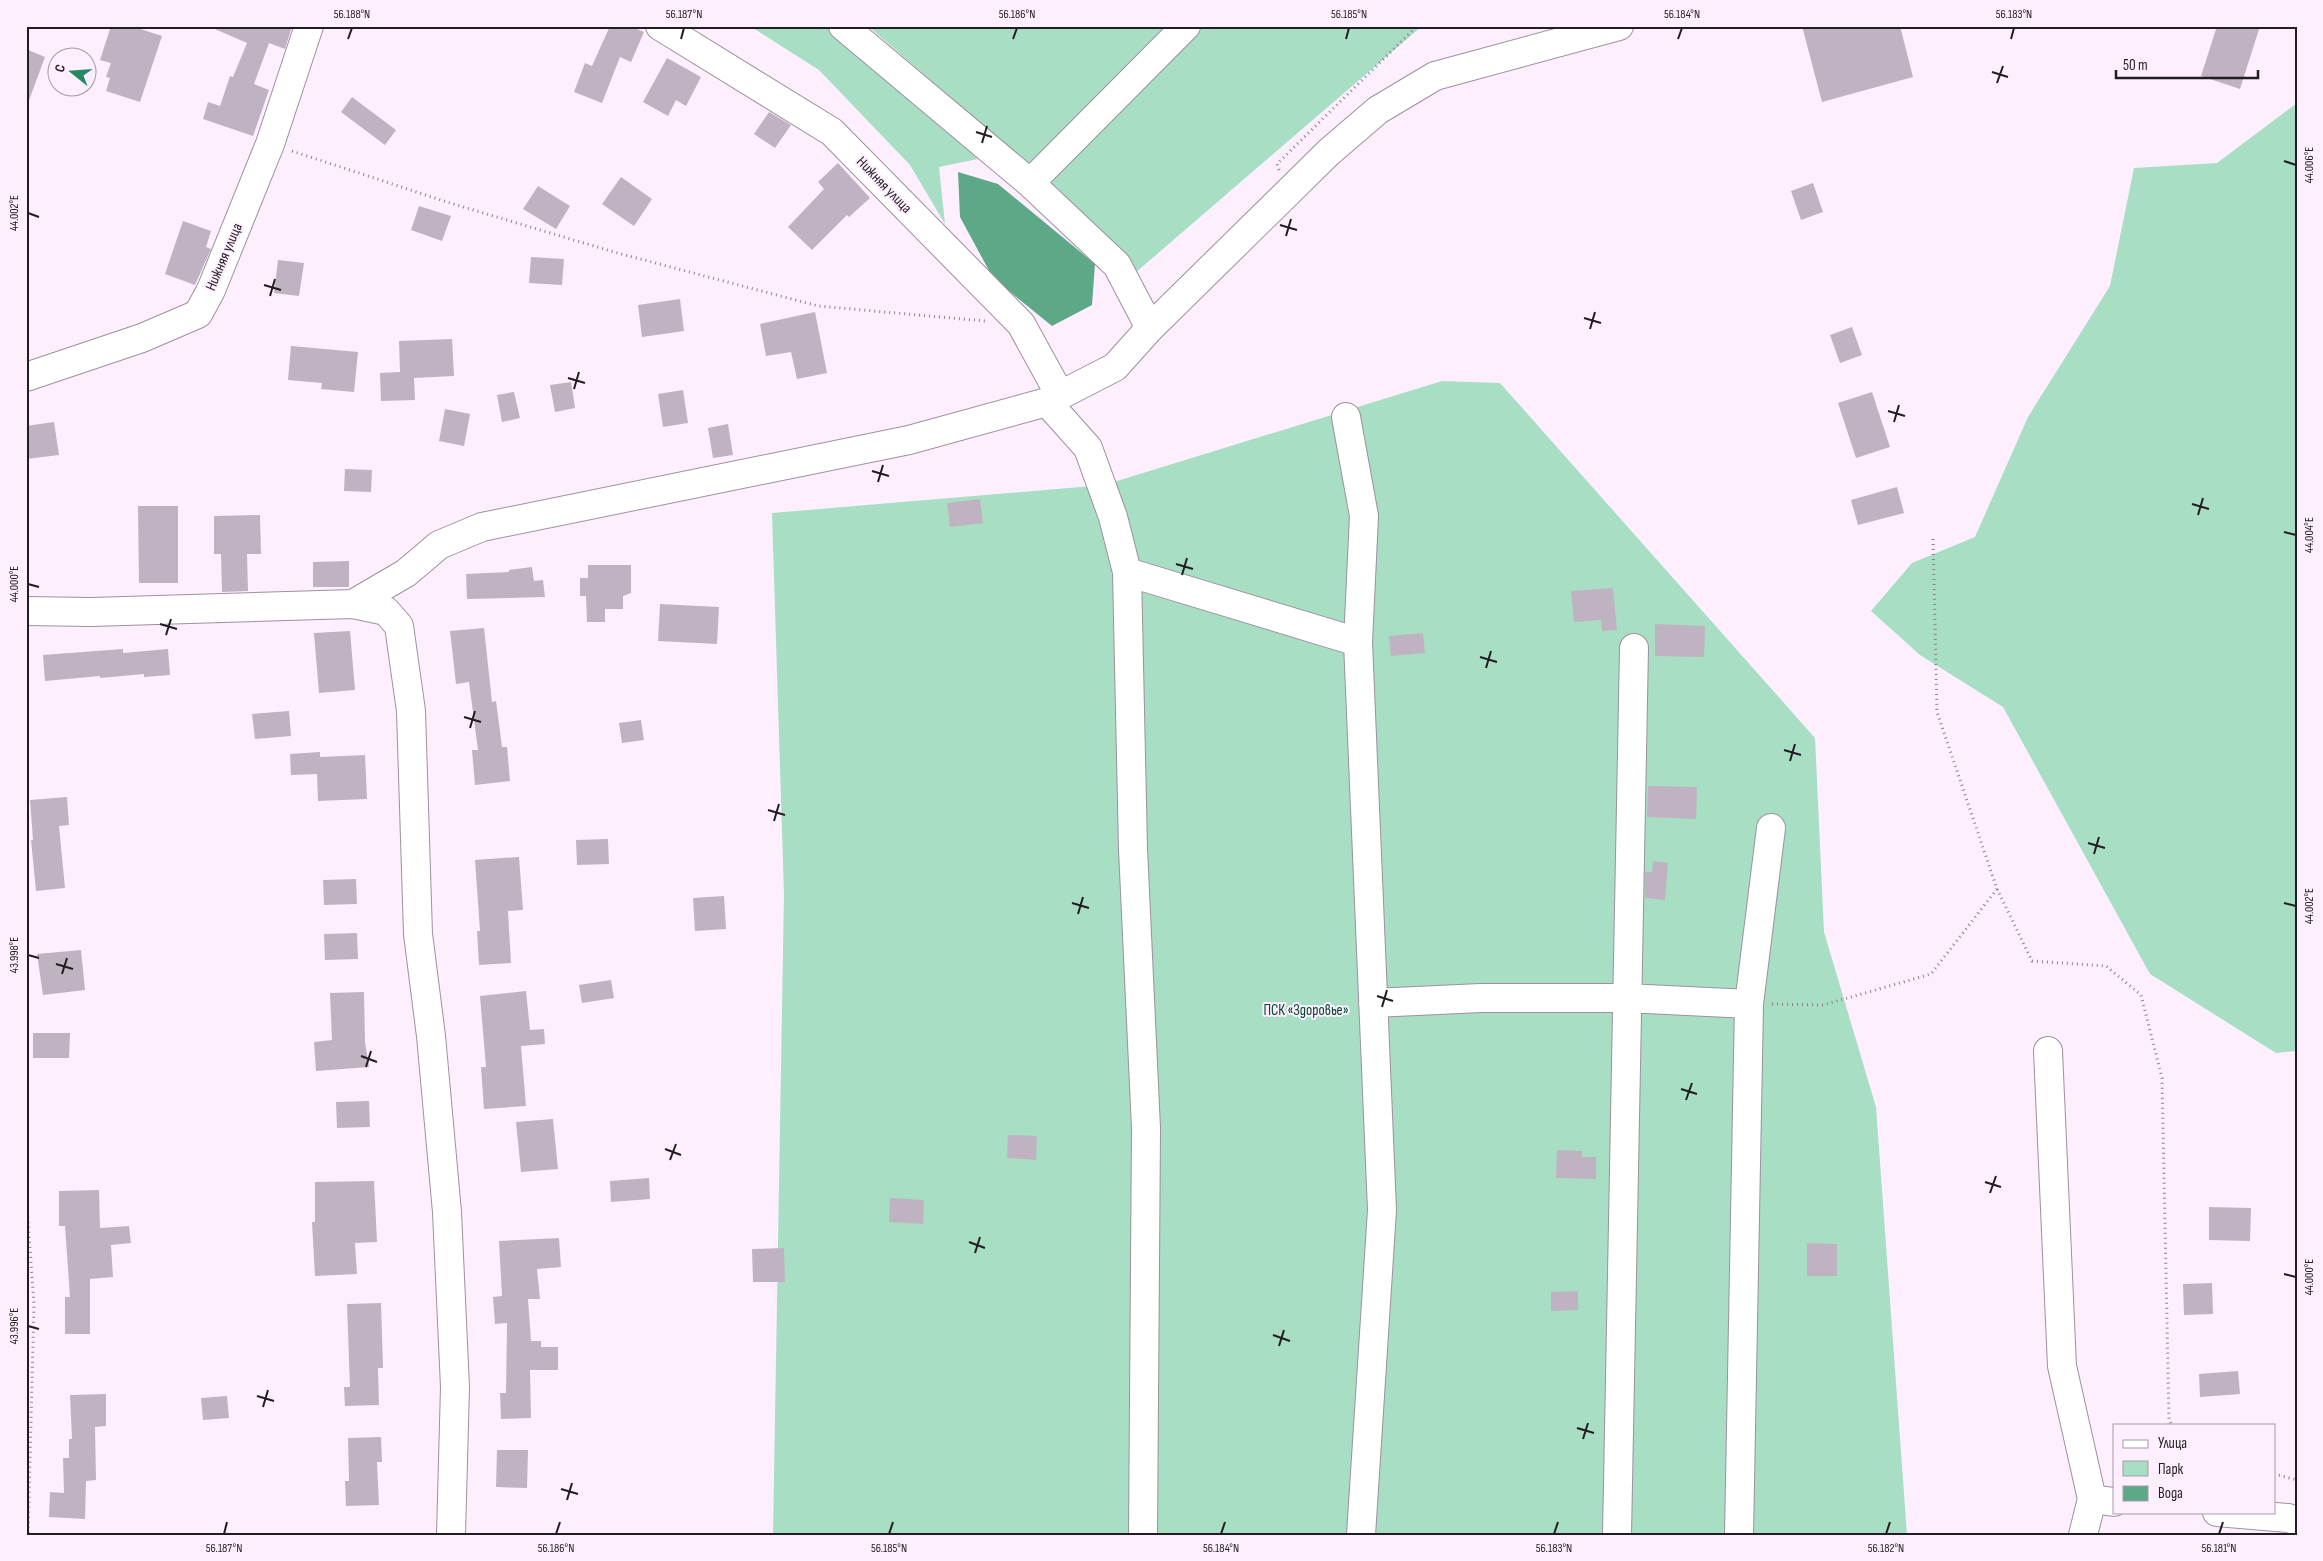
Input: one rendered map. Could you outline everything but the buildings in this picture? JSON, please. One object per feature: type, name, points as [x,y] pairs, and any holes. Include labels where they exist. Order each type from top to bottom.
[{"type":"street","name":"Нижняя улица","points":[[26,377],[142,338],[198,314],[211,290],[270,144],[309,26]]},
{"type":"street","name":"Нижняя улица","points":[[660,26],[832,132],[1020,324],[1054,399],[1088,448],[1113,517],[1127,572],[1133,849],[1146,1128],[1143,1535]]},
{"type":"street","points":[[844,26],[1030,183],[1117,265],[1150,328]]},
{"type":"street","points":[[1030,183],[1186,26]]},
{"type":"street","points":[[353,604],[406,573],[439,545],[482,527],[909,440],[1054,399],[1115,366],[1150,328],[1329,152],[1378,110],[1435,76],[1619,26]]},
{"type":"street","points":[[1346,417],[1364,516],[1358,642],[1382,1210],[1362,1535]]},
{"type":"street","points":[[1127,572],[1358,642]]},
{"type":"street","points":[[26,611],[91,612],[353,604],[386,611],[398,626],[411,711],[418,934],[431,1036],[447,1222],[455,1386],[451,1535]]},
{"type":"street","points":[[1617,1535],[1634,648]]},
{"type":"street","points":[[1739,1535],[1750,1004],[1771,828]]},
{"type":"street","points":[[1374,1004],[1481,998],[1626,998],[1750,1004]]},
{"type":"street","points":[[2048,1051],[2062,1366],[2103,1500],[2083,1535]]},
{"type":"street","points":[[2241,1514],[2288,1518],[2297,1521]]},
{"type":"path","points":[[1288,193],[1277,164],[1417,26]]},
{"type":"path","points":[[270,144],[459,206],[624,254],[818,306],[1020,324]]},
{"type":"path","points":[[1933,538],[1937,712],[1997,889],[2032,961],[2106,966],[2141,994],[2162,1078],[2169,1420],[2171,1424]]},
{"type":"path","points":[[1750,1004],[1823,1005],[1931,974],[1997,889]]},
{"type":"path","points":[[26,1192],[34,1305],[28,1535]]},
{"type":"path","points":[[2276,1475],[2297,1480]]},
{"type":"green space","points":[[750,26],[832,26],[978,159],[939,167],[945,224],[910,165],[819,70]]},
{"type":"green space","points":[[868,26],[1422,26],[1135,273],[1044,178]]},
{"type":"green space","points":[[2297,103],[2297,1051],[2276,1053],[2150,974],[2003,707],[1920,655],[1871,611],[1912,563],[1975,537],[2028,417],[2110,286],[2134,168],[2217,163]]},
{"type":"green space","name":"ПСК «Здоровье»","points":[[1442,381],[1500,383],[1815,738],[1824,932],[1876,1107],[1907,1535],[773,1535],[784,894],[772,513],[1104,485]]},
{"type":"water","points":[[958,172],[998,184],[1095,264],[1092,305],[1052,326],[993,278],[960,217]]}]
